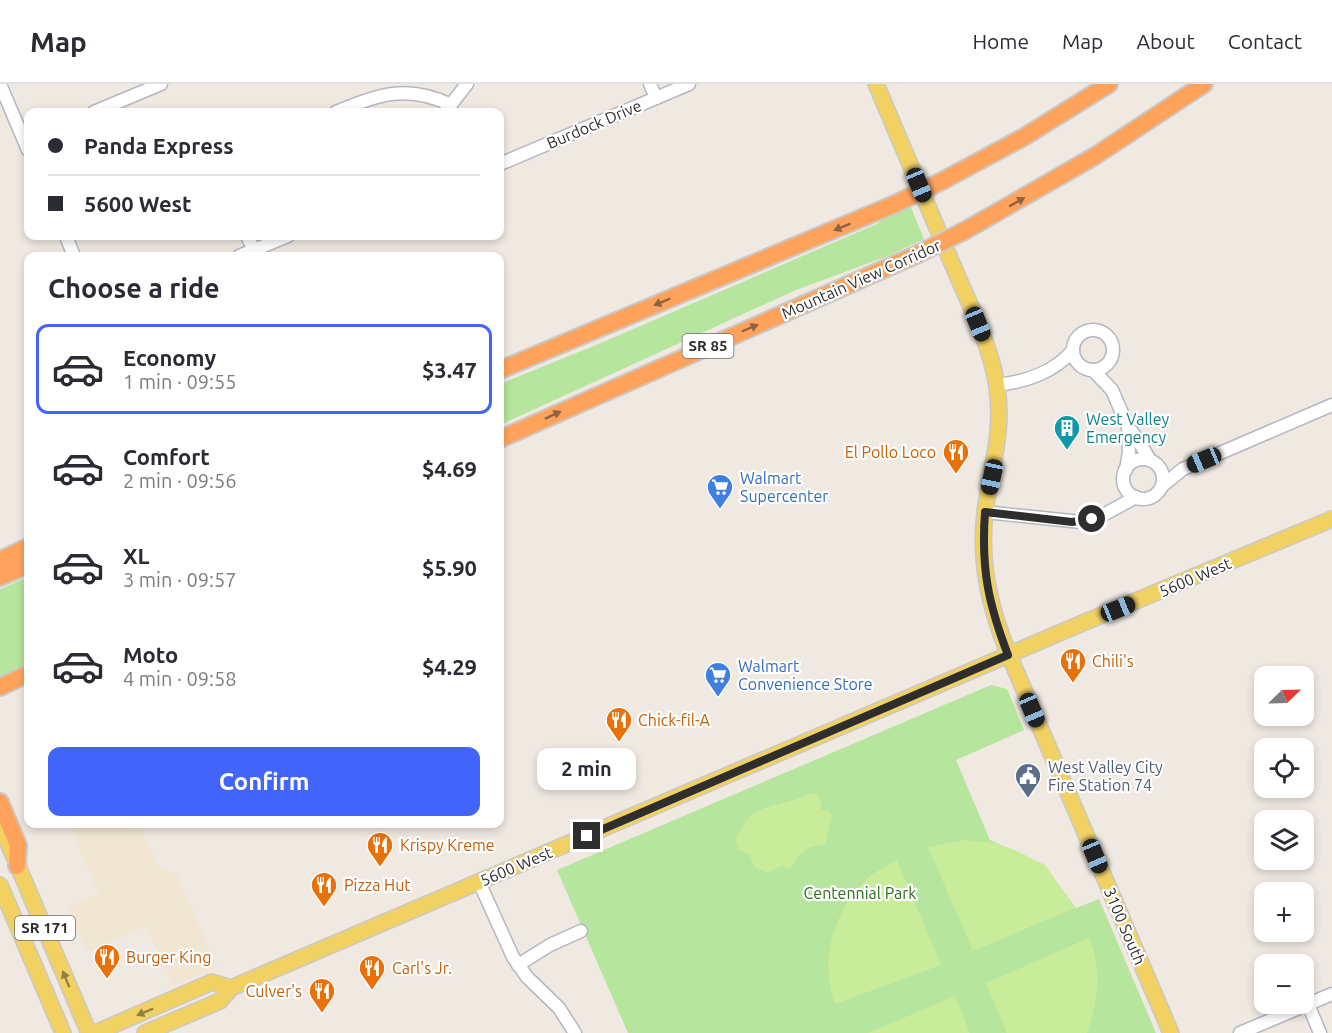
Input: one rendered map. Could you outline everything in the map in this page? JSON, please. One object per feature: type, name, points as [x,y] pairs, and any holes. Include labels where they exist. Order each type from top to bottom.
[{"type":"highway","points":[[984,159],[1096,84]]},
{"type":"highway","points":[[504,368],[895,204],[984,159],[1057,118],[1110,84]]},
{"type":"highway","name":"Mountain View Corridor","points":[[504,437],[918,254],[966,230],[1095,156],[1204,84]]},
{"type":"highway","points":[[0,560],[24,549]]},
{"type":"highway","points":[[0,568],[24,557]]},
{"type":"highway","points":[[0,577],[24,567]]},
{"type":"highway","points":[[0,687],[24,676]]},
{"type":"highway","points":[[0,694],[24,684]]},
{"type":"highway","points":[[0,802],[18,845],[17,866]]},
{"type":"main road","name":"3100 South","points":[[876,84],[983,339],[997,385],[999,436],[985,512],[984,553],[986,583],[994,616],[1008,655],[1171,1033]]},
{"type":"main road","name":"5600 West","points":[[145,1033],[220,1001],[231,988],[1008,655],[1332,519]]},
{"type":"main road","name":"SR 171","points":[[0,824],[89,1033]]},
{"type":"main road","name":"SR 171","points":[[0,885],[63,1033]]},
{"type":"main road","name":"5600 West","points":[[95,1033],[212,982],[231,988]]},
{"type":"street","points":[[0,84],[24,137]]},
{"type":"street","points":[[104,108],[161,84]]},
{"type":"street","points":[[449,108],[467,84]]},
{"type":"street","points":[[650,84],[656,98]]},
{"type":"street","name":"Burdock Drive","points":[[504,162],[689,84]]},
{"type":"street","points":[[346,108],[382,93],[404,89],[427,92],[447,108]]},
{"type":"street","points":[[249,240],[254,250]]},
{"type":"street","points":[[249,252],[278,240]]},
{"type":"street","points":[[1112,390],[1093,370],[1079,364],[1075,358],[1073,350],[1075,342],[1087,331],[1099,331],[1111,343],[1113,353],[1109,363],[1112,390],[1128,427],[1163,475],[1162,486]]},
{"type":"street","points":[[997,385],[1018,382],[1055,367],[1073,350]]},
{"type":"street","points":[[1093,370],[1109,363]]},
{"type":"street","points":[[1055,367],[1063,368],[1079,364]]},
{"type":"street","points":[[1128,427],[1130,452],[1124,482],[1132,494],[1151,497],[1183,469],[1332,405]]},
{"type":"street","points":[[1125,471],[1135,461],[1154,462],[1183,469]]},
{"type":"street","points":[[985,512],[1078,522],[1092,519],[1118,507],[1132,494]]},
{"type":"street","points":[[479,882],[505,943],[518,965],[559,1008],[575,1033]]},
{"type":"street","points":[[518,965],[550,945],[581,932]]},
{"type":"street","points":[[1314,1002],[1332,994]]},
{"type":"street","points":[[1240,1033],[1285,1014]]},
{"type":"street","points":[[1312,1014],[1320,1033]]},
{"type":"shaded area","points":[[71,828],[142,828],[158,867],[177,875],[217,968],[173,986],[147,926],[87,951],[68,908],[99,894]]},
{"type":"green space","points":[[910,205],[924,239],[888,256],[796,290],[504,423],[504,382],[879,223],[883,216]]},
{"type":"green space","points":[[24,579],[24,664],[21,669],[0,678],[0,589]]},
{"type":"green space","name":"Centennial Park","points":[[991,685],[1007,689],[1024,730],[956,760],[990,840],[1044,865],[1076,908],[1099,899],[1156,1033],[628,1033],[557,870]]},
{"type":"green space","points":[[811,793],[818,795],[821,810],[830,812],[832,817],[825,845],[808,848],[796,859],[790,869],[782,865],[768,873],[755,867],[749,854],[739,850],[735,840],[748,818],[761,810]]},
{"type":"green space","points":[[964,840],[995,843],[1045,865],[1075,908],[973,951],[928,847]]},
{"type":"green space","points":[[897,860],[941,965],[835,1004],[831,988],[829,957],[831,942],[841,914],[849,900],[867,879]]},
{"type":"green space","points":[[1089,938],[1096,963],[1097,986],[1094,1009],[1087,1033],[1007,1033],[986,983]]},
{"type":"green space","points":[[955,996],[970,1033],[868,1033]]},
{"type":"place","name":"West Valley Emergency","points":[[1067,451]]},
{"type":"place","name":"El Pollo Loco","points":[[956,475]]},
{"type":"place","name":"Walmart Supercenter","points":[[720,510]]},
{"type":"place","name":"Chili's","points":[[1073,684]]},
{"type":"place","name":"Walmart Convenience Store","points":[[718,698]]},
{"type":"place","name":"Chick-fil-A","points":[[619,743]]},
{"type":"place","name":"West Valley City Fire Station 74","points":[[1028,799]]},
{"type":"place","name":"Krispy Kreme","points":[[380,868]]},
{"type":"place","name":"Pizza Hut","points":[[324,908]]},
{"type":"place","name":"Burger King","points":[[107,980]]},
{"type":"place","name":"Carl's Jr.","points":[[372,991]]},
{"type":"place","name":"Culver's","points":[[322,1014]]},
{"type":"route","points":[[587,836],[1008,655],[994,616],[986,583],[985,512],[1072,522],[1092,519]]}]
